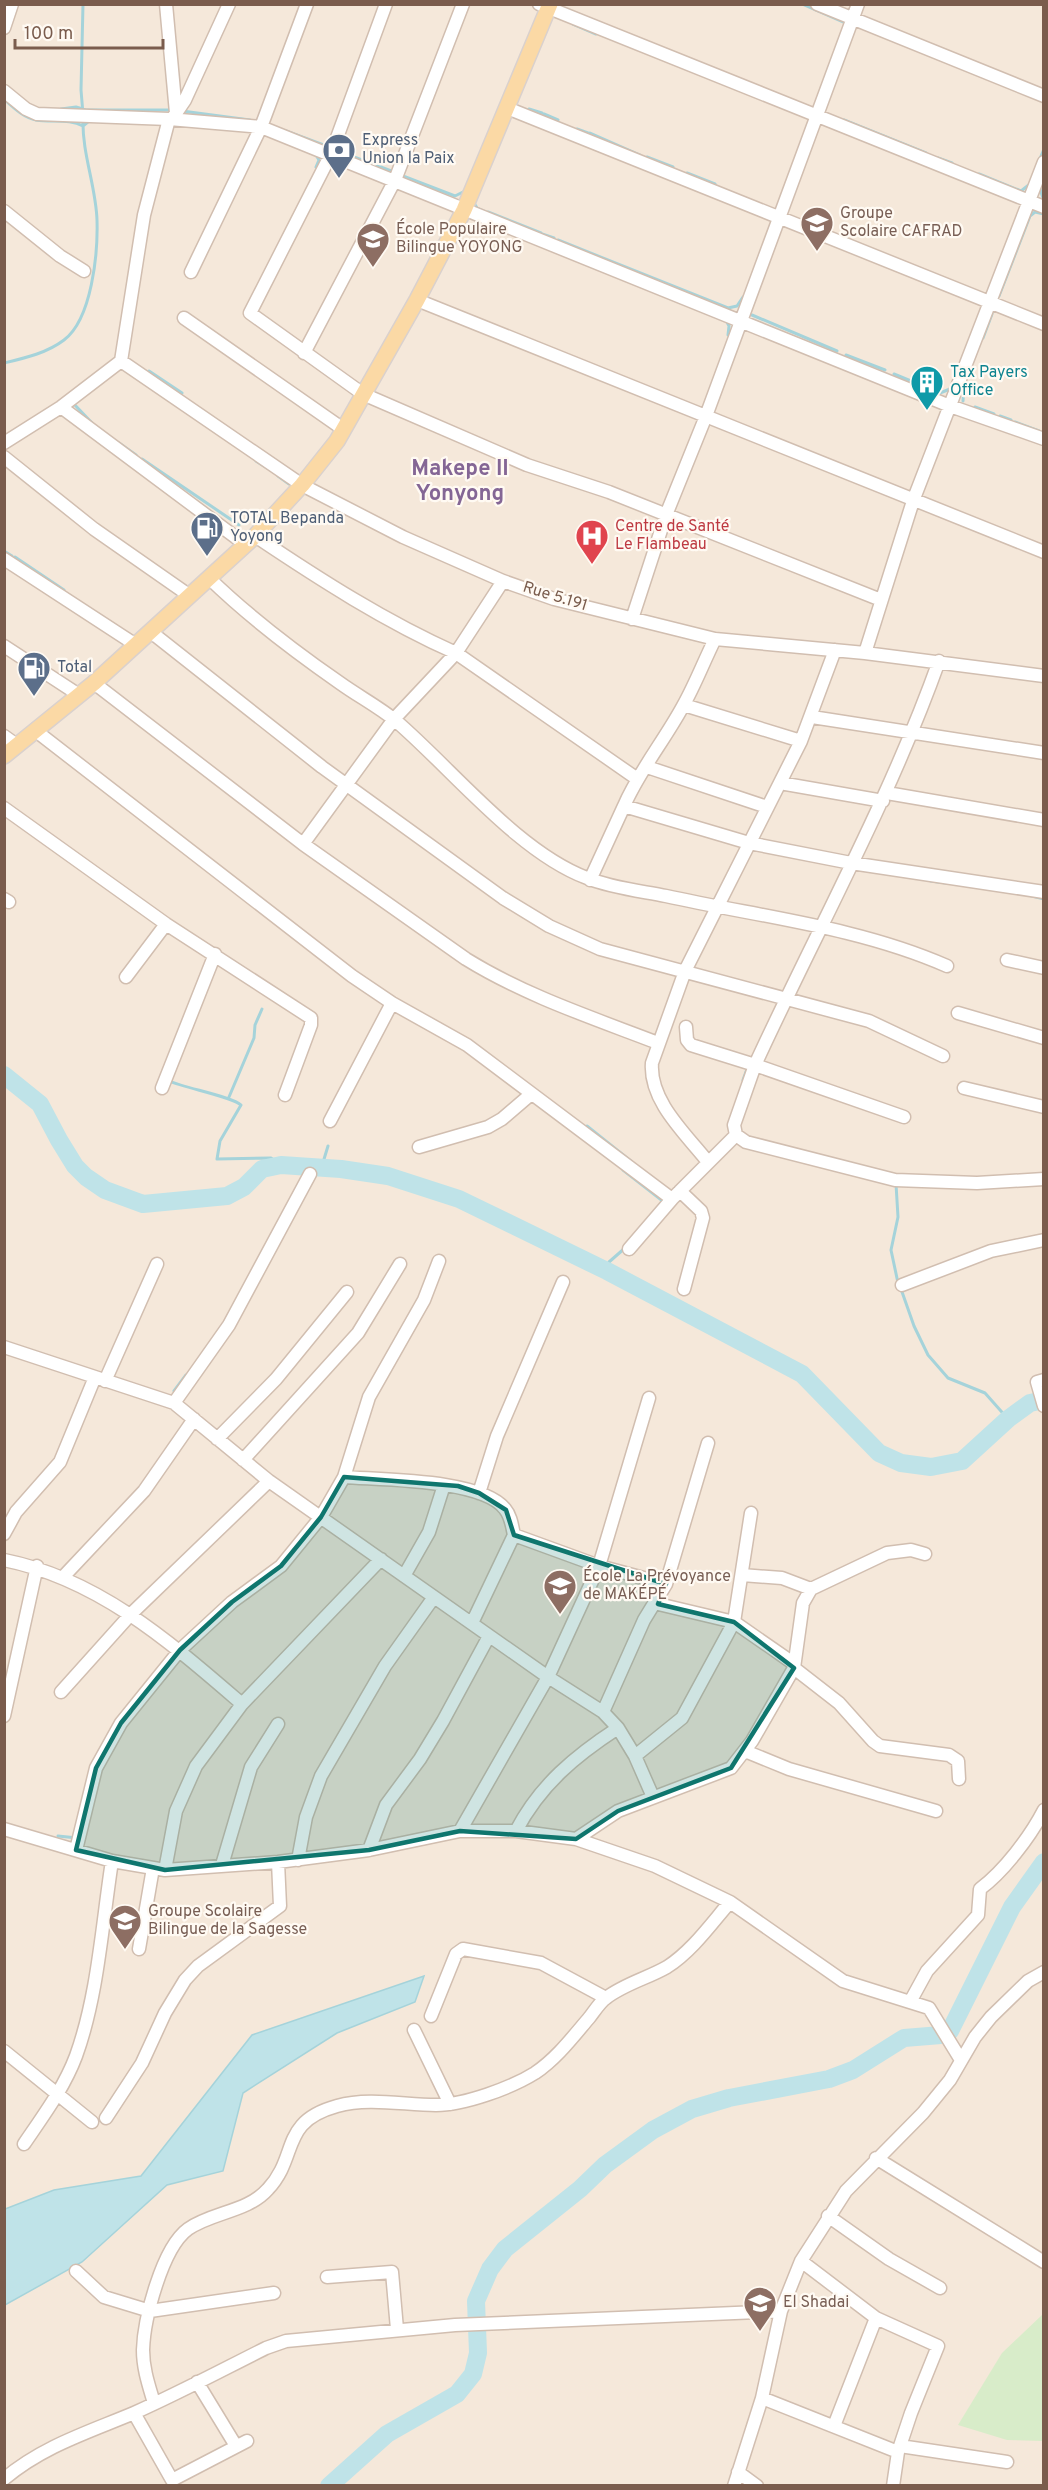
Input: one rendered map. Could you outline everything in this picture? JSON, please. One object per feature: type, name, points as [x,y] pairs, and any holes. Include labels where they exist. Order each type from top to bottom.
[{"type":"main road","points":[[4,756],[94,683],[250,540],[302,485],[343,429],[417,300],[464,210],[507,108],[546,6]]},
{"type":"street","points":[[4,28],[12,4]]},
{"type":"street","points":[[4,443],[61,407],[121,361],[144,215],[172,117],[166,4]]},
{"type":"street","points":[[172,117],[185,100],[229,4]]},
{"type":"street","points":[[191,272],[261,127],[307,4]]},
{"type":"street","points":[[386,4],[331,154],[250,313],[363,394],[527,465],[666,515],[880,600]]},
{"type":"street","points":[[304,353],[395,180],[463,4]]},
{"type":"street","points":[[817,4],[1044,96]]},
{"type":"street","points":[[632,620],[666,515],[706,416],[779,216],[819,115],[858,4]]},
{"type":"street","points":[[546,6],[1044,207]]},
{"type":"street","points":[[7,98],[37,114],[172,117],[261,127],[741,319],[950,406],[1044,439]]},
{"type":"street","points":[[507,108],[1044,324]]},
{"type":"street","points":[[865,653],[913,501],[1044,162]]},
{"type":"street","points":[[4,211],[60,256],[84,271]]},
{"type":"street","points":[[417,300],[1044,552]]},
{"type":"street","points":[[184,318],[343,429]]},
{"type":"street","name":"Rue 5.191","points":[[121,361],[302,485],[403,537],[503,581],[554,599],[715,639],[939,661],[1044,676]]},
{"type":"street","points":[[61,407],[250,540],[427,640],[456,653],[636,778]]},
{"type":"street","points":[[4,457],[94,530],[190,596]]},
{"type":"street","points":[[4,559],[136,645]]},
{"type":"street","points":[[209,578],[238,606],[278,638],[394,719],[545,857],[566,870],[590,880],[718,908],[822,926],[906,948],[947,966]]},
{"type":"street","points":[[303,844],[394,719],[456,653],[503,581]]},
{"type":"street","points":[[151,632],[262,722],[503,898],[549,926],[600,949],[869,1021],[943,1056]]},
{"type":"street","points":[[590,880],[636,778],[647,767],[684,705],[715,639]]},
{"type":"street","points":[[4,646],[79,695]]},
{"type":"street","points":[[708,1162],[657,1093],[651,1073],[658,1043],[685,971],[812,717],[835,650]]},
{"type":"street","points":[[939,661],[913,735],[885,797],[755,1065],[734,1125],[736,1136],[746,1142],[895,1180],[977,1183],[1044,1179]]},
{"type":"street","points":[[94,683],[303,844],[443,944],[490,974],[557,1005],[658,1043]]},
{"type":"street","points":[[684,705],[801,741]]},
{"type":"street","points":[[812,717],[913,735],[1044,753]]},
{"type":"street","points":[[36,731],[352,976],[392,1003],[467,1045],[530,1095],[701,1211],[703,1218],[684,1289]]},
{"type":"street","points":[[4,736],[18,746]]},
{"type":"street","points":[[647,767],[767,807]]},
{"type":"street","points":[[780,783],[1044,820]]},
{"type":"street","points":[[624,806],[749,843],[851,863],[1044,892]]},
{"type":"street","points":[[4,808],[166,924],[311,1018],[311,1025],[285,1095]]},
{"type":"street","points":[[126,977],[166,924]]},
{"type":"street","points":[[162,1088],[215,954]]},
{"type":"street","points":[[1007,960],[1044,968]]},
{"type":"street","points":[[330,1121],[392,1003]]},
{"type":"street","points":[[958,1012],[1044,1038]]},
{"type":"street","points":[[687,1028],[687,1040],[691,1045],[904,1116]]},
{"type":"street","points":[[964,1088],[1044,1107]]},
{"type":"street","points":[[419,1147],[488,1126],[502,1119],[530,1095]]},
{"type":"street","points":[[629,1249],[676,1195],[736,1136]]},
{"type":"street","points":[[174,1403],[229,1325],[310,1174]]},
{"type":"street","points":[[902,1285],[991,1251],[1044,1240]]},
{"type":"street","points":[[76,1850],[96,1768],[109,1740],[180,1650],[231,1602],[281,1566],[321,1516],[344,1477],[369,1397],[424,1300],[439,1261]]},
{"type":"street","points":[[4,1533],[16,1512],[60,1462],[157,1264]]},
{"type":"street","points":[[243,1460],[358,1333],[400,1264]]},
{"type":"street","points":[[479,1493],[497,1436],[563,1282]]},
{"type":"street","points":[[217,1439],[276,1379],[347,1292]]},
{"type":"street","points":[[6,1350],[174,1403],[269,1481],[548,1677],[603,1712],[618,1728],[635,1756],[653,1797]]},
{"type":"street","points":[[1044,1380],[1037,1382],[1044,1406]]},
{"type":"street","points":[[460,1831],[548,1677],[599,1566],[649,1398]]},
{"type":"street","points":[[64,1576],[144,1491],[194,1419]]},
{"type":"street","points":[[603,1712],[654,1603],[666,1584],[708,1443]]},
{"type":"street","points":[[344,1477],[458,1486],[497,1501],[506,1510],[514,1535],[472,1623]]},
{"type":"street","points":[[62,1692],[131,1614],[269,1481]]},
{"type":"street","points":[[404,1575],[429,1532],[444,1485]]},
{"type":"street","points":[[635,1756],[682,1718],[734,1622],[751,1513]]},
{"type":"street","points":[[514,1535],[599,1566],[666,1584]]},
{"type":"street","points":[[576,1839],[612,1815],[731,1768],[745,1751],[794,1666],[803,1603],[811,1589],[886,1553],[899,1550],[925,1554]]},
{"type":"street","points":[[139,1949],[176,1811],[196,1766],[242,1704],[381,1558]]},
{"type":"street","points":[[4,1560],[37,1566],[64,1576],[131,1614],[180,1650],[242,1704]]},
{"type":"street","points":[[4,1716],[37,1566]]},
{"type":"street","points":[[742,1575],[782,1578],[811,1589]]},
{"type":"street","points":[[298,1860],[306,1816],[321,1776],[385,1666],[434,1597]]},
{"type":"street","points":[[654,1603],[734,1622],[839,1702],[880,1746],[949,1755],[958,1761],[959,1779]]},
{"type":"street","points":[[369,1850],[386,1805],[420,1760],[489,1636]]},
{"type":"street","points":[[222,1864],[249,1773],[278,1724]]},
{"type":"street","points":[[516,1831],[530,1806],[551,1781],[579,1754],[618,1728]]},
{"type":"street","points":[[745,1751],[789,1769],[936,1811]]},
{"type":"street","points":[[910,2002],[927,1971],[978,1915],[980,1889],[998,1875],[1034,1830],[1044,1810]]},
{"type":"street","points":[[4,1830],[112,1861],[159,1869],[298,1860],[369,1850],[460,1831],[516,1831],[576,1839],[654,1866],[730,1902],[843,1981],[929,2008],[961,2060]]},
{"type":"street","points":[[24,2144],[58,2092],[75,2057],[86,2018],[112,1861]]},
{"type":"street","points":[[106,2118],[142,2063],[165,2013],[185,1980],[198,1966],[280,1906],[278,1862]]},
{"type":"street","points":[[154,2403],[144,2370],[143,2350],[150,2311],[164,2266],[174,2244],[187,2230],[256,2199],[268,2189],[277,2177],[290,2142],[300,2125],[316,2114],[338,2106],[360,2103],[450,2104],[511,2085],[535,2073],[557,2055],[606,1998],[668,1966],[684,1953],[730,1902]]},
{"type":"street","points":[[431,2016],[456,1954],[463,1949],[542,1963],[606,1998]]},
{"type":"street","points":[[734,2486],[762,2398],[782,2311],[801,2260],[846,2192],[876,2158],[923,2113],[950,2080],[991,2017],[1028,1982],[1044,1972]]},
{"type":"street","points":[[414,2030],[450,2104]]},
{"type":"street","points":[[4,2051],[58,2092],[92,2122]]},
{"type":"street","points":[[876,2158],[1044,2262]]},
{"type":"street","points":[[828,2216],[900,2266],[940,2288]]},
{"type":"street","points":[[801,2260],[876,2318],[938,2346],[899,2449],[893,2486]]},
{"type":"street","points":[[76,2271],[104,2297],[150,2311],[274,2293]]},
{"type":"street","points":[[327,2277],[392,2272],[397,2329]]},
{"type":"street","points":[[4,2479],[35,2456],[52,2447],[134,2413],[266,2348],[286,2341],[471,2324],[782,2311]]},
{"type":"street","points":[[834,2426],[876,2318]]},
{"type":"street","points":[[134,2413],[172,2480],[241,2443],[197,2382]]},
{"type":"street","points":[[762,2398],[899,2449],[1007,2462]]},
{"type":"street","points":[[738,2472],[757,2486]]},
{"type":"highlighted area","points":[[344,1477],[458,1486],[479,1493],[506,1510],[514,1535],[666,1584],[658,1604],[734,1622],[794,1668],[731,1768],[618,1811],[576,1839],[460,1831],[369,1850],[165,1870],[76,1850],[96,1768],[121,1723],[180,1650],[232,1602],[281,1566],[321,1517]]},
{"type":"shaded area","points":[[5,5],[1043,5],[1043,2485],[5,2485]]},
{"type":"green space","points":[[1043,2314],[1043,2441],[1007,2440],[958,2425],[1002,2353]]},
{"type":"water","points":[[424,1976],[415,2002],[337,2033],[243,2093],[223,2171],[167,2185],[82,2262],[5,2305],[5,2209],[54,2190],[141,2176],[252,2035]]},
{"type":"waterway","points":[[83,4],[81,90],[83,114]]},
{"type":"waterway","points":[[802,4],[843,22]]},
{"type":"waterway","points":[[573,24],[596,34]]},
{"type":"waterway","points":[[4,99],[31,119],[72,122],[83,126],[89,121]]},
{"type":"waterway","points":[[61,109],[76,107],[86,110],[149,110]]},
{"type":"waterway","points":[[529,109],[542,113]]},
{"type":"waterway","points":[[149,110],[171,110]]},
{"type":"waterway","points":[[182,111],[250,120]]},
{"type":"waterway","points":[[544,114],[558,120]]},
{"type":"waterway","points":[[4,363],[43,352],[64,340],[81,317],[87,302],[94,267],[97,220],[83,120]]},
{"type":"waterway","points":[[844,120],[926,153]]},
{"type":"waterway","points":[[577,129],[588,133]]},
{"type":"waterway","points":[[286,131],[329,147]]},
{"type":"waterway","points":[[590,133],[640,155]]},
{"type":"waterway","points":[[1039,161],[1044,149]]},
{"type":"waterway","points":[[338,151],[394,172]]},
{"type":"waterway","points":[[316,155],[319,160],[316,167]]},
{"type":"waterway","points":[[647,157],[673,167]]},
{"type":"waterway","points":[[938,158],[952,163]]},
{"type":"waterway","points":[[687,173],[715,184]]},
{"type":"waterway","points":[[979,174],[1021,191],[1030,184]]},
{"type":"waterway","points":[[403,176],[455,196],[465,191]]},
{"type":"waterway","points":[[1040,189],[1044,201]]},
{"type":"waterway","points":[[474,203],[477,208],[486,212]]},
{"type":"waterway","points":[[488,212],[541,233]]},
{"type":"waterway","points":[[999,296],[1030,216],[1035,212],[1044,214]]},
{"type":"waterway","points":[[542,234],[554,238]]},
{"type":"waterway","points":[[558,240],[728,308],[737,306],[743,297]]},
{"type":"waterway","points":[[983,338],[992,314]]},
{"type":"waterway","points":[[752,315],[837,351]]},
{"type":"waterway","points":[[726,320],[729,326],[728,335]]},
{"type":"waterway","points":[[846,355],[885,370]]},
{"type":"waterway","points":[[149,371],[182,393]]},
{"type":"waterway","points":[[894,374],[940,393],[950,389]]},
{"type":"waterway","points":[[963,401],[964,386]]},
{"type":"waterway","points":[[72,402],[94,425]]},
{"type":"waterway","points":[[975,407],[994,414]]},
{"type":"waterway","points":[[1000,416],[1011,420]]},
{"type":"waterway","points":[[1015,422],[1039,431]]},
{"type":"waterway","points":[[119,443],[136,455]]},
{"type":"waterway","points":[[142,459],[239,525]]},
{"type":"waterway","points":[[256,461],[267,468]]},
{"type":"waterway","points":[[278,476],[289,484]]},
{"type":"waterway","points":[[4,551],[12,556]]},
{"type":"waterway","points":[[15,557],[64,590]]},
{"type":"waterway","points":[[931,881],[946,883]]},
{"type":"waterway","points":[[1028,895],[1044,899]]},
{"type":"waterway","points":[[229,1097],[254,1038],[255,1025],[262,1009]]},
{"type":"waterway","points":[[743,1080],[747,1069]]},
{"type":"waterway","points":[[4,1075],[40,1104],[75,1166],[86,1177],[105,1190],[143,1204],[227,1196],[244,1187],[262,1169],[281,1165],[341,1169],[388,1176],[459,1199],[607,1271],[802,1374],[879,1453],[901,1463],[931,1467],[962,1461],[1008,1419],[1030,1403],[1044,1400]]},
{"type":"waterway","points":[[169,1081],[229,1099],[241,1105],[220,1141],[217,1159],[271,1158],[281,1165]]},
{"type":"waterway","points":[[587,1126],[632,1162]]},
{"type":"waterway","points":[[321,1169],[328,1146]]},
{"type":"waterway","points":[[623,1170],[664,1202]]},
{"type":"waterway","points":[[896,1184],[898,1217],[891,1250],[898,1283]]},
{"type":"waterway","points":[[607,1271],[609,1262],[625,1248]]},
{"type":"waterway","points":[[901,1289],[914,1326],[928,1355],[948,1378],[985,1393],[1008,1419]]},
{"type":"waterway","points":[[174,1391],[186,1375]]},
{"type":"waterway","points":[[58,1836],[77,1838]]},
{"type":"waterway","points":[[329,2486],[387,2434],[457,2394],[473,2374],[478,2353],[476,2301],[490,2269],[505,2249],[580,2189],[605,2165],[653,2130],[692,2109],[729,2098],[829,2079],[853,2070],[904,2038],[941,2035],[950,2031],[1012,1907],[1044,1862]]},
{"type":"place","name":"Express Union la Paix","points":[[339,179]]},
{"type":"place","name":"Groupe Scolaire CAFRAD","points":[[817,252]]},
{"type":"place","name":"École Populaire Bilingue YOYONG","points":[[373,268]]},
{"type":"place","name":"Tax Payers Office","points":[[927,411]]},
{"type":"place","name":"TOTAL Bepanda Yoyong","points":[[207,557]]},
{"type":"place","name":"Centre de Santé Le Flambeau","points":[[592,565]]},
{"type":"place","name":"Total","points":[[34,697]]},
{"type":"place","name":"École La Prévoyance de MAKÉPÉ","points":[[560,1615]]},
{"type":"place","name":"Groupe Scolaire Bilingue de la Sagesse","points":[[125,1950]]},
{"type":"place","name":"El Shadai","points":[[760,2332]]},
{"type":"district","name":"Makepe II Yonyong","points":[[460,482]]}]
